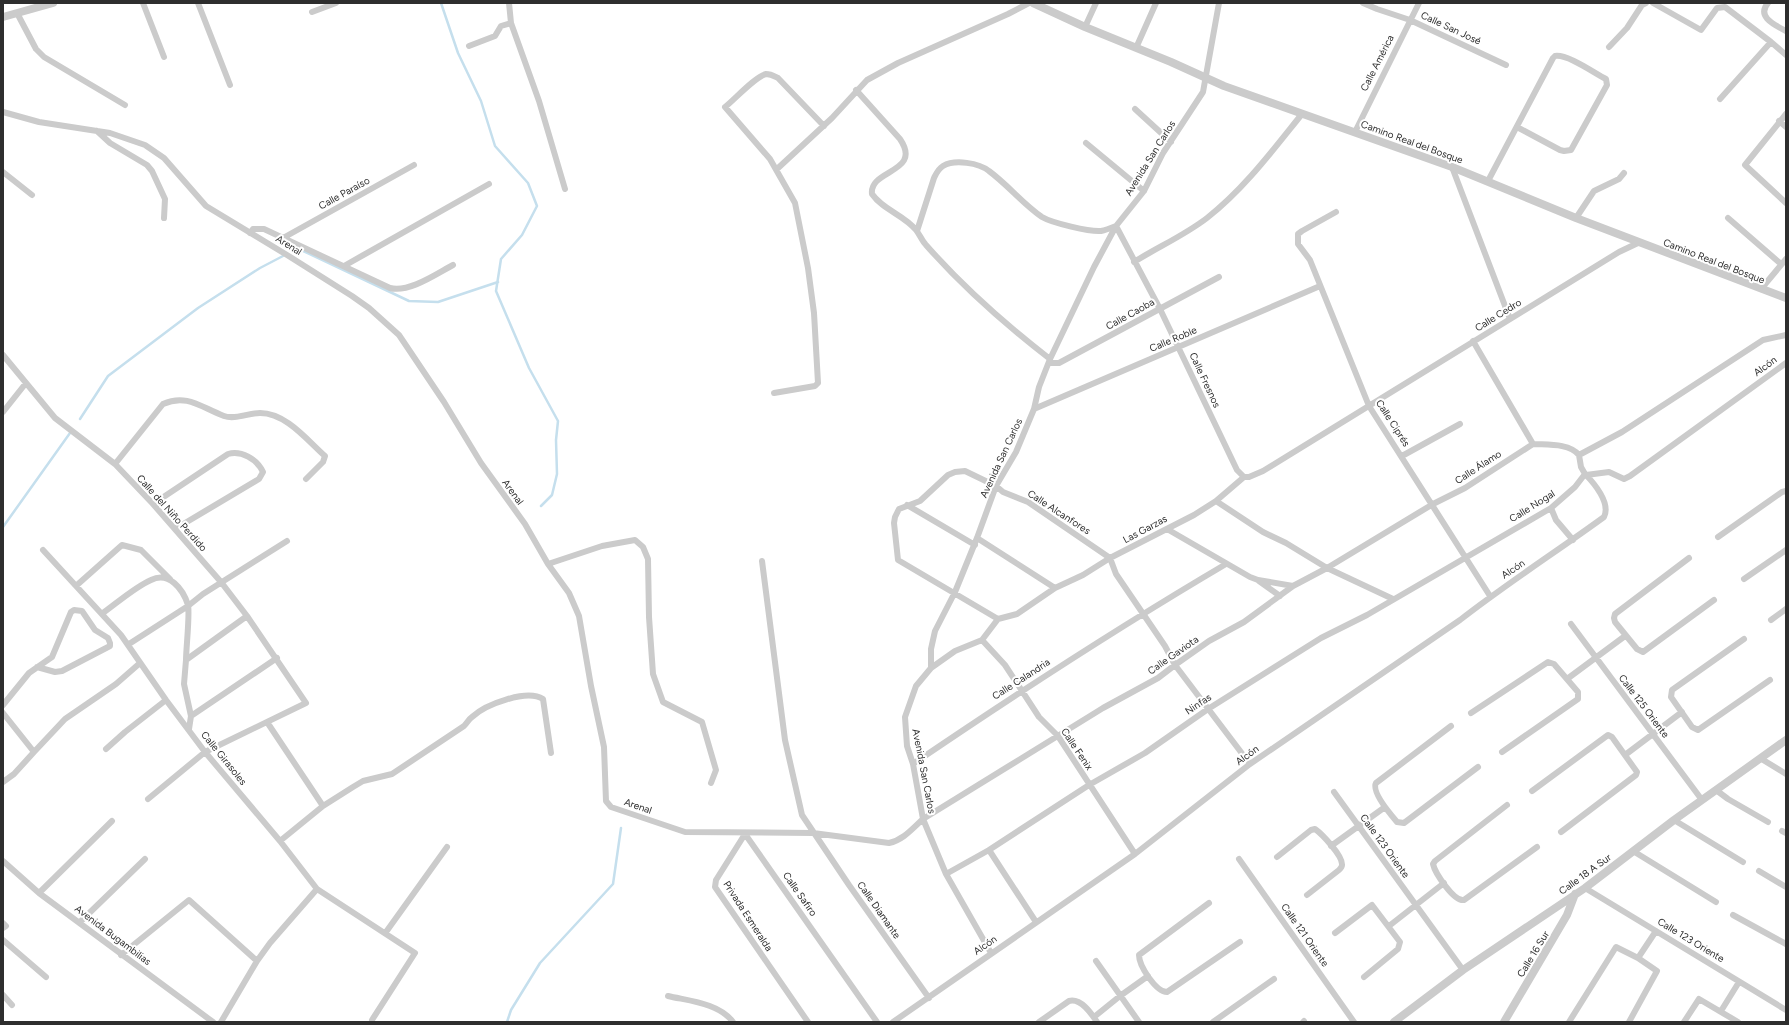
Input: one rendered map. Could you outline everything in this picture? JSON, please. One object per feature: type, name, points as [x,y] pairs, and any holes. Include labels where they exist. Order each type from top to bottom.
[{"type":"street","points":[[3,17],[17,13],[30,6],[53,3]]},
{"type":"street","points":[[143,3],[164,57]]},
{"type":"street","points":[[198,3],[230,85]]},
{"type":"street","points":[[312,12],[336,3]]},
{"type":"street","points":[[509,3],[511,23],[539,101],[565,188]]},
{"type":"street","points":[[777,169],[824,126],[856,90],[867,80],[898,62],[1008,14],[1029,3]]},
{"type":"street","name":"Camino Real del Bosque","points":[[1033,3],[1085,27],[1181,67],[1204,79],[1452,167],[1638,243],[1786,298]]},
{"type":"street","points":[[1085,27],[1096,3]]},
{"type":"street","points":[[1136,48],[1156,3]]},
{"type":"street","name":"Avenida San Carlos","points":[[991,953],[946,874],[923,819],[913,764],[907,746],[905,717],[916,686],[931,668],[931,649],[933,639],[975,545],[996,486],[1016,452],[1034,409],[1049,361],[1094,267],[1116,226],[1144,190],[1160,158],[1201,97],[1219,3]]},
{"type":"street","name":"Calle San José","points":[[1363,3],[1410,20],[1506,65]]},
{"type":"street","name":"Calle América","points":[[1355,132],[1419,3]]},
{"type":"street","points":[[1609,47],[1627,28],[1642,5],[1646,3]]},
{"type":"street","points":[[1653,3],[1701,30],[1717,8],[1725,7],[1786,55]]},
{"type":"street","points":[[1768,3],[1764,7],[1763,12],[1767,19],[1786,31]]},
{"type":"street","points":[[17,13],[36,49],[44,57],[125,105]]},
{"type":"street","points":[[469,46],[498,35],[501,26],[511,23]]},
{"type":"street","points":[[1720,99],[1771,42]]},
{"type":"street","points":[[1488,181],[1555,56],[1563,56],[1606,79],[1608,82],[1571,150],[1560,150],[1517,127]]},
{"type":"street","points":[[774,393],[815,386],[818,383],[814,313],[808,268],[798,212],[777,169],[759,144],[725,108],[760,77],[768,74],[778,78],[824,126]]},
{"type":"street","points":[[856,90],[900,139],[905,148],[906,154],[903,162],[895,170],[875,182],[871,189],[872,194],[881,204],[916,230],[927,247],[964,284],[1049,361]]},
{"type":"street","points":[[1135,109],[1171,142]]},
{"type":"street","name":"Arenal","points":[[3,112],[39,122],[97,131],[124,137],[145,145],[164,158],[206,206],[287,255],[369,308],[399,335],[444,402],[481,463],[525,524],[548,564],[569,593],[579,616],[591,686],[604,747],[606,801],[611,807],[685,832],[745,834],[813,833],[889,844],[903,838],[923,819]]},
{"type":"street","points":[[1134,262],[1196,225],[1224,203],[1273,150],[1302,114]]},
{"type":"street","points":[[1786,114],[1744,165],[1786,203]]},
{"type":"street","points":[[1779,121],[1786,127]]},
{"type":"street","points":[[97,131],[110,143],[147,165],[152,171],[165,199],[164,218]]},
{"type":"street","points":[[1086,143],[1144,190]]},
{"type":"street","points":[[916,230],[923,215],[934,178],[938,170],[952,163],[964,163],[982,167],[989,171],[1014,194],[1047,219],[1097,231],[1116,226]]},
{"type":"street","name":"Calle Paraíso","points":[[284,238],[414,165]]},
{"type":"street","points":[[1452,167],[1510,319]]},
{"type":"street","points":[[3,172],[32,195]]},
{"type":"street","points":[[1576,218],[1594,191],[1619,179],[1624,173]]},
{"type":"street","points":[[344,266],[489,184]]},
{"type":"street","name":"Calle Ciprés","points":[[1336,212],[1298,234],[1298,244],[1310,260],[1369,406],[1433,504],[1490,596]]},
{"type":"street","points":[[1728,218],[1781,264]]},
{"type":"street","name":"Calle Fresnos","points":[[1116,226],[1160,309],[1238,470],[1244,477]]},
{"type":"street","points":[[250,233],[253,229],[258,228],[264,230],[390,288],[404,289],[453,265]]},
{"type":"street","name":"Calle Cedro","points":[[1369,406],[1619,252],[1638,243]]},
{"type":"street","points":[[1761,289],[1786,259]]},
{"type":"street","name":"Calle Caoba","points":[[1049,361],[1060,363],[1220,277]]},
{"type":"street","name":"Calle Roble","points":[[1034,409],[1179,348],[1320,286]]},
{"type":"street","points":[[1579,455],[1622,432],[1763,340],[1786,335]]},
{"type":"street","points":[[1473,341],[1533,444],[1563,447],[1576,451],[1579,455],[1581,467],[1585,474]]},
{"type":"street","name":"Calle del Niño Perdido","points":[[3,355],[55,418],[115,464],[153,504],[221,582],[247,616],[306,702],[267,722]]},
{"type":"street","name":"Alcón","points":[[1585,474],[1609,472],[1624,479],[1630,476],[1786,363]]},
{"type":"street","points":[[3,412],[26,383]]},
{"type":"street","points":[[115,464],[163,404],[173,400],[182,400],[193,402],[231,418],[261,413],[280,419],[295,428],[325,456],[324,462],[306,479]]},
{"type":"street","name":"Las Garzas","points":[[998,619],[1017,614],[1055,588],[1083,575],[1110,558],[1194,515],[1216,500],[1244,477],[1249,477],[1263,471],[1369,406]]},
{"type":"street","points":[[1402,456],[1460,424]]},
{"type":"street","name":"Calle Álamo","points":[[1433,504],[1465,488],[1533,444]]},
{"type":"street","points":[[153,504],[228,454],[240,452],[260,467],[263,472],[260,479],[175,529]]},
{"type":"street","name":"Calle Alcanfores","points":[[907,506],[920,501],[940,481],[955,472],[965,471],[996,486],[1003,492],[1028,502],[1110,558]]},
{"type":"street","name":"Alcón","points":[[893,1022],[1135,854],[1250,764],[1460,620],[1490,596],[1573,540],[1604,517],[1606,510],[1604,502],[1592,481],[1585,474]]},
{"type":"street","name":"Calle Nogal","points":[[1465,557],[1551,508],[1576,487],[1585,474]]},
{"type":"street","points":[[1718,538],[1782,492],[1786,492]]},
{"type":"street","points":[[1216,500],[1263,532],[1286,543],[1327,568],[1393,599]]},
{"type":"street","name":"Calle Gaviota","points":[[923,819],[1103,708],[1158,678],[1209,641],[1244,622],[1293,586],[1327,568],[1433,504]]},
{"type":"street","points":[[931,668],[954,651],[982,640],[998,619],[955,592],[898,560],[895,517],[899,509],[907,506],[975,545]]},
{"type":"street","points":[[1551,508],[1556,520],[1573,540]]},
{"type":"street","points":[[1167,529],[1240,573],[1258,580],[1293,586]]},
{"type":"street","points":[[977,538],[1055,588]]},
{"type":"street","points":[[548,564],[602,546],[635,540],[643,547],[648,559],[649,618],[653,674],[663,702],[702,722],[716,770],[711,783]]},
{"type":"street","points":[[128,644],[188,606],[221,582],[287,541]]},
{"type":"street","points":[[77,585],[122,545],[142,550],[176,585],[188,606],[184,684],[191,716],[189,729]]},
{"type":"street","name":"Calle Girasoles","points":[[42,550],[103,613],[128,644],[166,700],[205,752],[280,841],[317,889],[386,932],[415,953],[372,1020]]},
{"type":"street","points":[[1744,579],[1786,550]]},
{"type":"street","name":"Ninfas","points":[[946,874],[989,850],[1089,785],[1145,753],[1208,709],[1321,638],[1367,615],[1465,557]]},
{"type":"street","points":[[1110,558],[1116,574],[1165,646],[1175,665],[1250,764]]},
{"type":"street","points":[[1689,558],[1615,614],[1614,620],[1637,650],[1643,652],[1714,600]]},
{"type":"street","name":"Calle Diamante","points":[[762,561],[785,740],[798,803],[802,815],[813,833],[929,998]]},
{"type":"street","name":"Calle Calandria","points":[[913,764],[1022,690],[1142,613],[1226,564]]},
{"type":"street","points":[[103,613],[151,580],[161,577],[170,579]]},
{"type":"street","points":[[1258,580],[1280,596]]},
{"type":"street","points":[[1771,620],[1786,609]]},
{"type":"street","points":[[3,705],[28,673],[37,666],[52,657],[71,612],[74,610],[82,611],[95,630],[108,638],[110,643],[110,646],[62,671],[55,672],[37,666]]},
{"type":"street","points":[[186,660],[247,616]]},
{"type":"street","name":"Calle 125 Oriente","points":[[1571,624],[1702,800]]},
{"type":"street","points":[[1567,678],[1626,636]]},
{"type":"street","points":[[1744,639],[1672,690],[1671,697],[1693,729],[1700,729],[1770,680]]},
{"type":"street","name":"Calle Fenix","points":[[982,640],[1005,665],[1039,717],[1058,736],[1135,854]]},
{"type":"street","points":[[191,716],[277,658]]},
{"type":"street","points":[[1471,713],[1548,662],[1554,664],[1567,678],[1578,692],[1578,699],[1502,752]]},
{"type":"street","points":[[3,782],[14,774],[65,719],[116,684],[140,663]]},
{"type":"street","points":[[280,841],[323,806],[363,781],[392,774],[464,726],[472,716],[487,707],[512,698],[537,695],[543,699],[551,753]]},
{"type":"street","points":[[106,749],[166,700]]},
{"type":"street","points":[[1624,755],[1653,735],[1682,712]]},
{"type":"street","points":[[3,713],[34,752]]},
{"type":"street","points":[[148,799],[205,752],[267,722],[323,806]]},
{"type":"street","points":[[1451,726],[1376,783],[1374,790],[1385,807],[1397,822],[1404,823],[1478,767]]},
{"type":"street","points":[[1532,791],[1608,736],[1612,737],[1637,772],[1636,775],[1561,832]]},
{"type":"street","name":"Calle 18 A Sur","points":[[1394,1022],[1463,970],[1585,888],[1674,820],[1786,740]]},
{"type":"street","points":[[1760,758],[1786,774]]},
{"type":"street","points":[[1716,790],[1728,800],[1768,822]]},
{"type":"street","name":"Calle 123 Oriente","points":[[1334,792],[1463,970]]},
{"type":"street","points":[[1507,805],[1435,861],[1433,864],[1434,868],[1444,883],[1456,898],[1460,901],[1464,900],[1536,847]]},
{"type":"street","points":[[1331,846],[1385,807]]},
{"type":"street","points":[[1674,820],[1743,862]]},
{"type":"street","points":[[39,893],[112,821]]},
{"type":"street","points":[[1277,857],[1311,830],[1315,829],[1320,832],[1342,862],[1342,866],[1307,895]]},
{"type":"street","name":"Calle Safiro","points":[[745,834],[877,1022]]},
{"type":"street","name":"Privada Esmeralda","points":[[745,834],[716,880],[715,887],[808,1022]]},
{"type":"street","points":[[386,932],[447,847]]},
{"type":"street","points":[[989,850],[1036,922]]},
{"type":"street","points":[[1632,851],[1716,902]]},
{"type":"street","points":[[80,922],[145,859]]},
{"type":"street","name":"Calle 121 Oriente","points":[[1239,859],[1354,1022]]},
{"type":"street","name":"Avenida Bugambilias","points":[[3,861],[39,893],[213,1022]]},
{"type":"street","points":[[1759,871],[1786,887]]},
{"type":"street","points":[[1389,926],[1444,883]]},
{"type":"street","name":"Calle 123 Oriente","points":[[1585,888],[1786,1010]]},
{"type":"street","points":[[221,1022],[257,961],[270,943],[317,889]]},
{"type":"street","name":"Calle 16 Sur","points":[[1504,1022],[1567,916],[1576,894]]},
{"type":"street","points":[[121,955],[189,900],[257,961]]},
{"type":"street","points":[[1208,903],[1139,955],[1140,961],[1148,976],[1159,990],[1167,992],[1240,942]]},
{"type":"street","points":[[1335,933],[1372,905],[1389,926],[1400,945],[1398,949],[1364,977]]},
{"type":"street","points":[[1733,915],[1786,944]]},
{"type":"street","points":[[3,923],[6,926],[3,928]]},
{"type":"street","points":[[1638,958],[1656,931]]},
{"type":"street","points":[[3,940],[46,977]]},
{"type":"street","points":[[1569,1022],[1613,949],[1616,947],[1638,958],[1658,972],[1629,1022]]},
{"type":"street","points":[[1096,961],[1139,1022]]},
{"type":"street","points":[[1039,1022],[1069,1001],[1074,1000],[1080,1002],[1095,1020],[1120,996],[1148,976]]},
{"type":"street","points":[[1213,1022],[1274,979]]},
{"type":"street","points":[[1721,1011],[1739,982]]},
{"type":"street","points":[[3,995],[12,1005]]},
{"type":"street","points":[[668,996],[720,1010],[733,1022]]},
{"type":"street","points":[[1684,1022],[1699,999],[1738,1022]]},
{"type":"waterway","points":[[441,3],[458,53],[481,101],[495,146],[528,183],[537,206],[522,235],[501,259],[496,291],[529,368],[558,421],[556,440],[557,474],[552,495],[541,506]]},
{"type":"waterway","points":[[299,249],[409,301],[438,302],[498,282]]},
{"type":"waterway","points":[[80,419],[108,376],[198,308],[260,268],[283,256]]},
{"type":"waterway","points":[[3,527],[70,433]]},
{"type":"waterway","points":[[507,1022],[511,1010],[540,963],[613,884],[621,828]]}]
